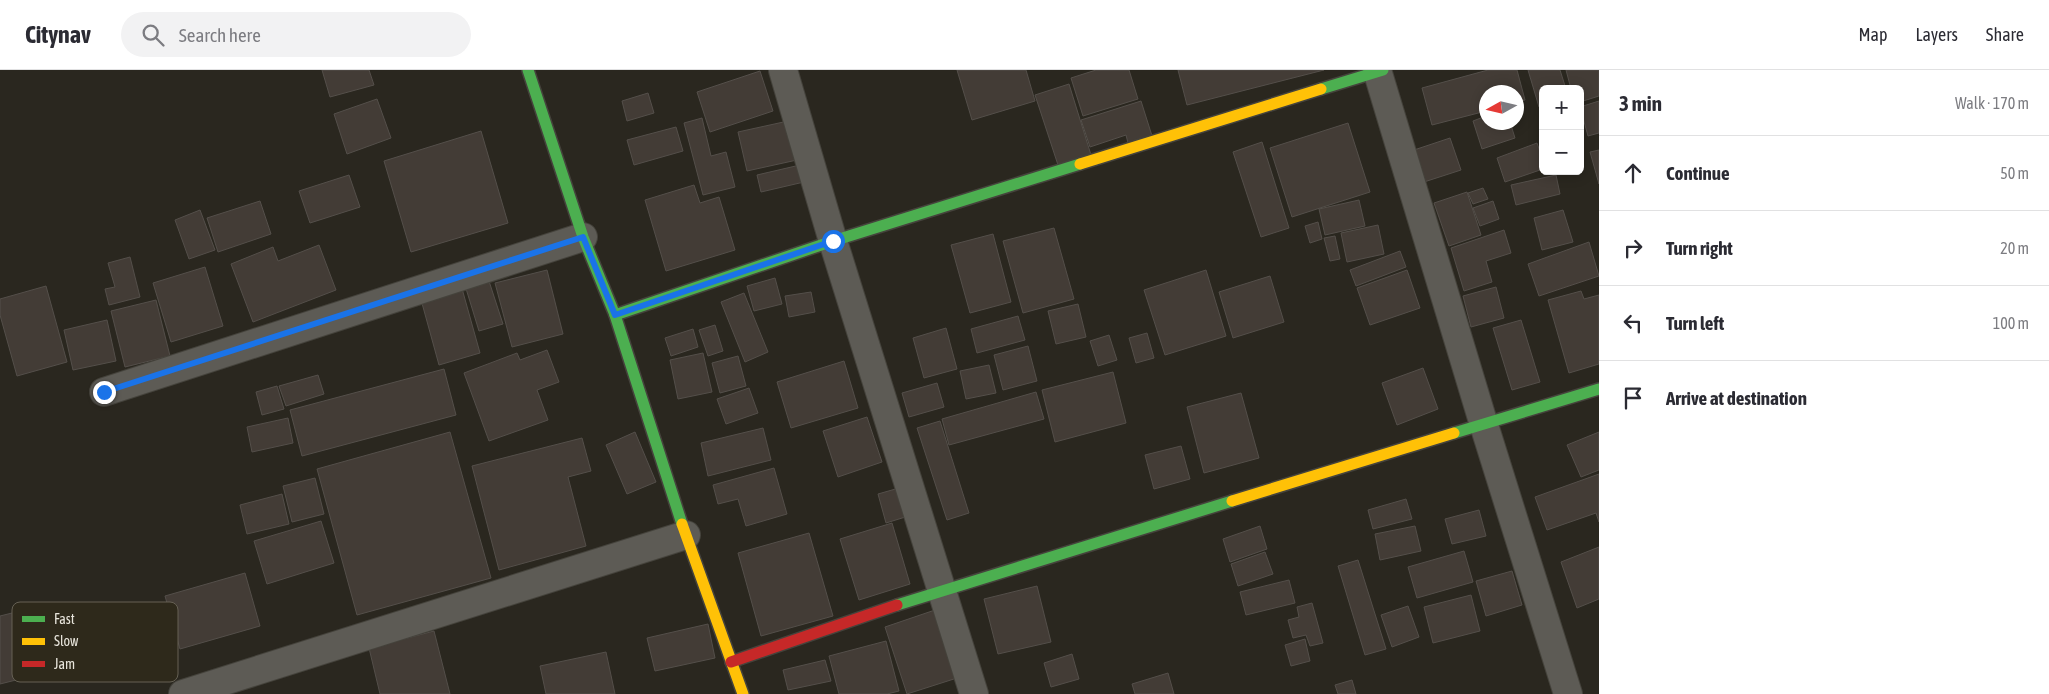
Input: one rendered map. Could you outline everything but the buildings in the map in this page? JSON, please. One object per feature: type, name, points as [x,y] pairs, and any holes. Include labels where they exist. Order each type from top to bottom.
[{"type":"street","points":[[528,70],[583,237],[615,315],[686,535],[743,694]]},
{"type":"street","points":[[783,70],[833,241],[974,694]]},
{"type":"street","points":[[615,315],[833,241],[1379,71],[1484,425],[1568,694]]},
{"type":"street","points":[[104,392],[583,237]]},
{"type":"street","points":[[731,662],[941,590],[1599,389]]},
{"type":"street","points":[[183,694],[686,535]]},
{"type":"traffic: fast","points":[[528,70],[583,237],[615,315],[682,524]]},
{"type":"traffic: fast","points":[[1321,89],[1383,70]]},
{"type":"traffic: fast","points":[[615,315],[833,241],[1080,164]]},
{"type":"traffic: fast","points":[[1454,433],[1599,389]]},
{"type":"traffic: fast","points":[[897,605],[1232,501]]},
{"type":"traffic: slow","points":[[1080,164],[1321,89]]},
{"type":"traffic: slow","points":[[1232,501],[1454,433]]},
{"type":"traffic: slow","points":[[682,524],[743,694]]},
{"type":"traffic: jam","points":[[731,662],[897,605]]},
{"type":"route","points":[[104,392],[583,237],[615,315],[833,241]]}]
